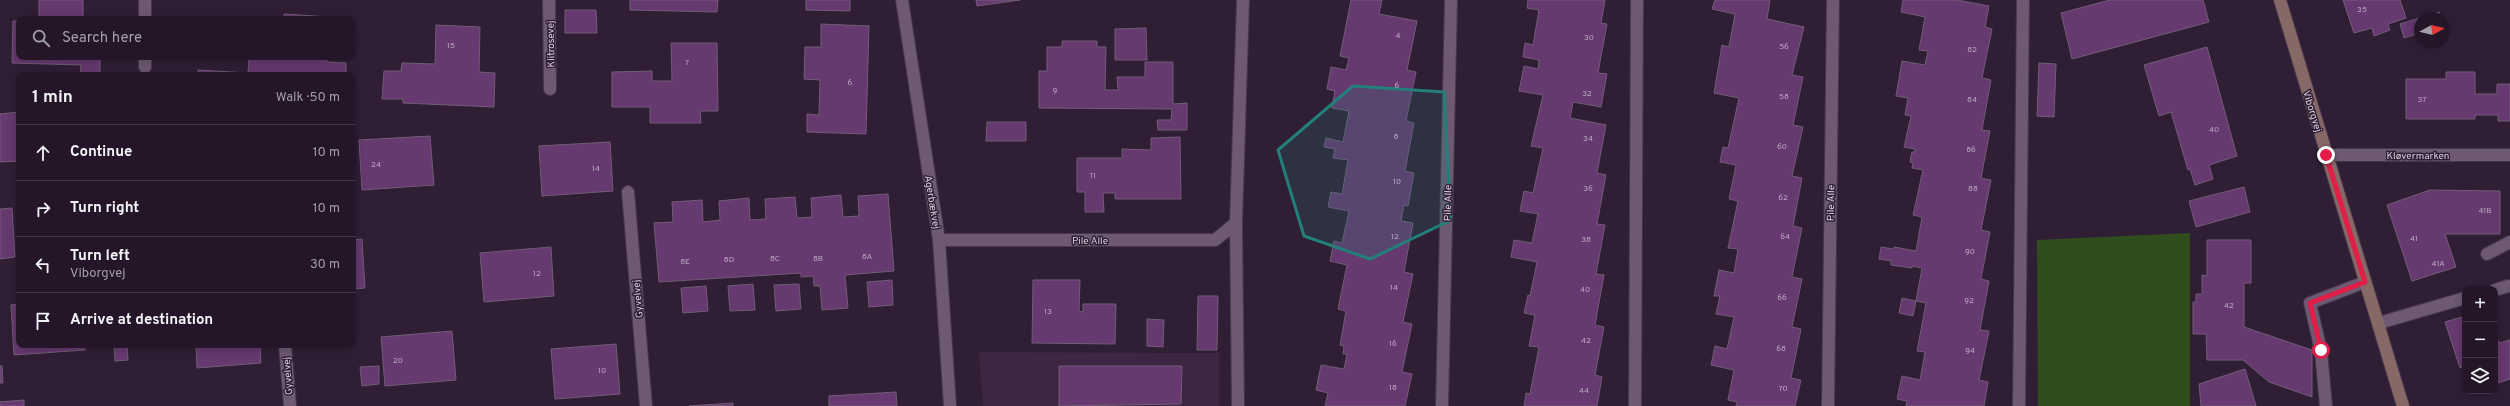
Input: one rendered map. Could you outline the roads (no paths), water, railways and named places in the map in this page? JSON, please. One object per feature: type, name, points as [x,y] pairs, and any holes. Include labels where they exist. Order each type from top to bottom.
[{"type":"street","points":[[145,0],[145,16]]},
{"type":"street","name":"Klitrosevej","points":[[549,0],[550,89]]},
{"type":"street","name":"Agerbækvej","points":[[902,0],[938,240],[950,406]]},
{"type":"street","points":[[1238,406],[1236,223],[1243,0]]},
{"type":"street","name":"Pile Alle","points":[[1442,406],[1451,0]]},
{"type":"street","points":[[1635,406],[1637,0]]},
{"type":"street","name":"Pile Alle","points":[[1828,406],[1833,0]]},
{"type":"street","points":[[2018,406],[2023,0]]},
{"type":"street","name":"Viborgvej","points":[[2280,0],[2403,406]]},
{"type":"street","name":"Kløvermarken","points":[[2326,155],[2510,155]]},
{"type":"street","name":"Gyvelvej","points":[[628,192],[646,406]]},
{"type":"street","name":"Pile Alle","points":[[938,240],[1215,240],[1236,223]]},
{"type":"street","points":[[2487,254],[2510,242]]},
{"type":"street","points":[[2326,406],[2321,350],[2310,303],[2365,282]]},
{"type":"street","points":[[2498,289],[2508,286]]},
{"type":"street","points":[[2378,323],[2462,299]]},
{"type":"street","name":"Gyvelvej","points":[[285,348],[290,406]]}]
